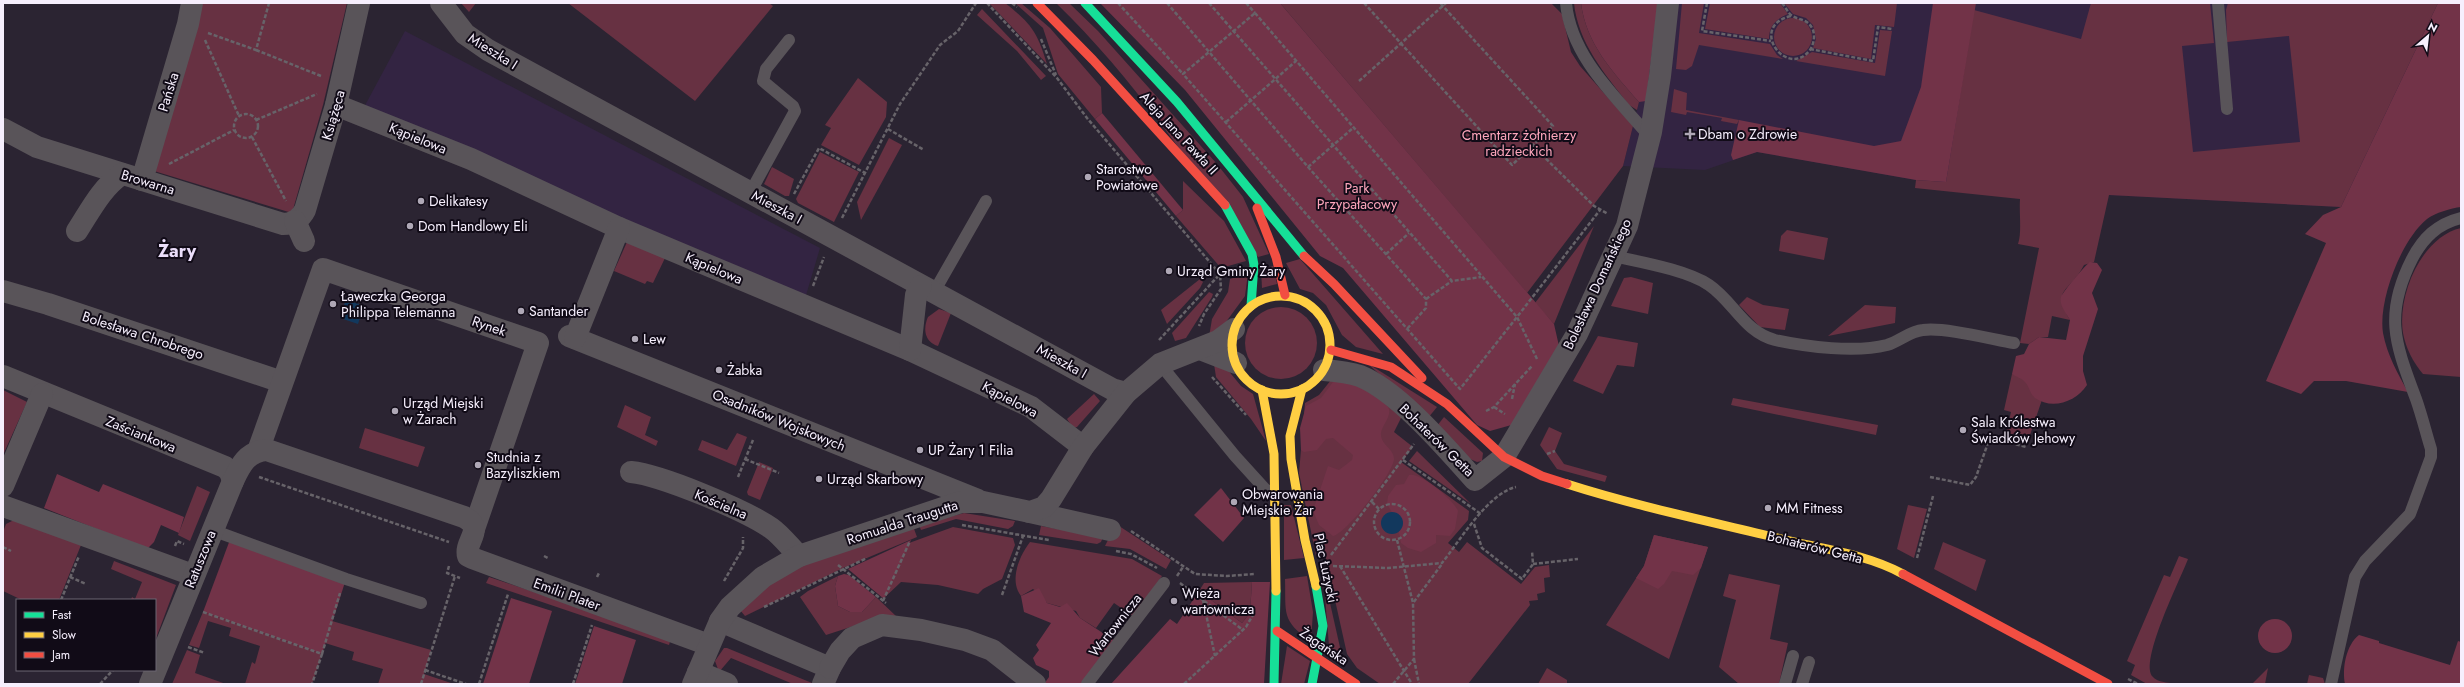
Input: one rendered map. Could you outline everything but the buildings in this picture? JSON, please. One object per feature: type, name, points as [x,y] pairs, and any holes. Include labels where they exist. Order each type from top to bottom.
[{"type":"street","name":"Pańska","points":[[136,174],[188,24],[192,3]]},
{"type":"street","name":"Książęca","points":[[295,221],[305,210],[336,105],[337,81],[360,3]]},
{"type":"street","name":"Mieszka I","points":[[441,3],[465,34],[488,50],[1112,389],[1126,393]]},
{"type":"street","name":"Aleja Jana Pawła II","points":[[1037,3],[1093,60],[1230,209],[1252,254],[1254,265],[1251,306]]},
{"type":"street","name":"Aleja Jana Pawła II","points":[[1085,3],[1177,102],[1245,182],[1298,250],[1334,284],[1447,404]]},
{"type":"street","name":"Bolesława Domańskiego","points":[[1504,457],[1577,334],[1627,226],[1650,137],[1660,76],[1668,3]]},
{"type":"street","name":"Kąpielowa","points":[[336,105],[471,159],[619,228],[910,350],[1031,407],[1083,447]]},
{"type":"street","name":"Browarna","points":[[3,129],[37,147],[136,174],[283,224],[295,221]]},
{"type":"street","points":[[77,231],[103,193],[136,174]]},
{"type":"street","name":"Aleja Jana Pawła II","points":[[1245,182],[1276,257],[1285,295]]},
{"type":"street","points":[[295,221],[304,241]]},
{"type":"street","name":"Osadników Wojskowych","points":[[619,228],[572,337],[983,502]]},
{"type":"street","name":"Rynek","points":[[263,451],[282,382],[322,269],[538,343],[468,523]]},
{"type":"street","points":[[910,350],[916,295],[927,289]]},
{"type":"street","name":"Bolesława Chrobrego","points":[[3,291],[48,304],[282,382]]},
{"type":"street","points":[[1285,295],[1301,299],[1314,307],[1324,319],[1330,334],[1331,350],[1324,370],[1311,384],[1302,389],[1281,394],[1262,390],[1252,384],[1241,374],[1236,363],[1232,344],[1234,329],[1241,316],[1251,306],[1261,299],[1285,295]]},
{"type":"street","points":[[1030,512],[1044,507],[1051,499],[1083,447],[1158,353],[1200,349],[1218,341],[1234,329]]},
{"type":"street","points":[[1200,349],[1236,363]]},
{"type":"street","name":"Bohaterów Getta","points":[[1331,350],[1391,367],[1447,404],[1504,457],[1529,470],[1572,487],[1886,566],[2108,684]]},
{"type":"street","name":"Bohaterów Getta","points":[[1324,370],[1359,376],[1386,393],[1427,428],[1475,480],[1504,457]]},
{"type":"street","name":"Zaściankowa","points":[[3,376],[42,394],[225,467],[243,480]]},
{"type":"street","name":"Plac Łużycki","points":[[1302,389],[1290,436],[1291,459],[1305,540],[1320,601],[1323,626],[1318,660],[1312,684]]},
{"type":"street","points":[[1262,390],[1272,421],[1276,459],[1277,631],[1274,684]]},
{"type":"street","points":[[3,486],[42,394]]},
{"type":"street","points":[[263,451],[468,523]]},
{"type":"street","name":"Ratuszowa","points":[[156,669],[212,530],[243,480],[243,462],[263,451]]},
{"type":"street","name":"Kościelna","points":[[631,472],[652,476],[735,509],[772,528],[799,556]]},
{"type":"street","name":"Romualda Traugutta","points":[[695,678],[720,621],[730,607],[763,577],[799,556],[961,502],[983,502],[1110,530]]},
{"type":"street","points":[[3,506],[193,575]]},
{"type":"street","name":"Emilii Plater","points":[[468,523],[468,556],[709,645]]},
{"type":"street","points":[[720,621],[827,676],[840,651],[852,638],[882,625],[921,630],[965,640],[992,650],[1035,684]]},
{"type":"street","name":"Żagańska","points":[[1277,631],[1318,660],[1356,684]]},
{"type":"street","name":"Ratuszowa","points":[[150,684],[155,671]]},
{"type":"street","points":[[695,678],[727,684]]},
{"type":"lane","points":[[1566,3],[1572,34],[1584,55],[1599,77],[1650,137]]},
{"type":"lane","points":[[2218,3],[2227,109]]},
{"type":"lane","points":[[750,193],[795,111],[793,106],[762,81],[766,69],[789,40]]},
{"type":"lane","points":[[927,289],[986,201]]},
{"type":"lane","points":[[2331,684],[2355,576],[2365,561],[2410,514],[2431,458],[2431,449],[2396,339],[2394,312],[2399,294],[2409,264],[2424,239],[2442,224],[2461,218]]},
{"type":"lane","points":[[1613,256],[1676,272],[1707,284],[1719,292],[1749,327],[1759,334],[1776,340],[1836,348],[1861,347],[1889,344],[1923,330],[2014,343]]},
{"type":"lane","points":[[1158,353],[1235,456],[1265,489],[1276,496]]},
{"type":"lane","points":[[212,530],[346,579],[421,602]]},
{"type":"lane","name":"Wartownicza","points":[[1087,684],[1164,577]]},
{"type":"lane","points":[[1785,684],[1793,656]]},
{"type":"lane","points":[[1802,684],[1809,662]]},
{"type":"path","points":[[256,50],[269,3]]},
{"type":"path","points":[[806,306],[832,237],[900,104],[940,45],[958,32],[976,3]]},
{"type":"path","points":[[987,3],[1057,78],[1087,118],[1220,274],[1221,289],[1204,314],[1196,337],[1200,349]]},
{"type":"path","points":[[1012,3],[1019,8]]},
{"type":"path","points":[[1118,3],[1226,122],[1406,330],[1460,389],[1600,210]]},
{"type":"path","points":[[1168,3],[1308,167],[1426,299],[1426,308],[1406,330]]},
{"type":"path","points":[[1209,3],[1408,233],[1452,281]]},
{"type":"path","points":[[1246,3],[1517,317],[1537,360],[1494,407]]},
{"type":"path","points":[[1364,3],[1512,165],[1553,126],[1441,4]]},
{"type":"path","points":[[1359,80],[1441,4],[1446,3]]},
{"type":"path","points":[[1707,3],[1702,31],[1772,41]]},
{"type":"path","points":[[1782,3],[1791,16]]},
{"type":"path","points":[[1183,74],[1255,13]]},
{"type":"path","points":[[1791,16],[1804,19],[1810,24],[1814,37],[1810,49],[1800,58],[1792,59],[1779,54],[1772,41],[1774,27],[1784,17],[1791,16]]},
{"type":"path","points":[[1810,49],[1873,61],[1878,27],[1892,29]]},
{"type":"path","points":[[202,32],[256,50],[337,81],[330,89],[256,120]]},
{"type":"path","points":[[1040,36],[1057,78]]},
{"type":"path","points":[[205,38],[239,116]]},
{"type":"path","points":[[1226,122],[1296,61]]},
{"type":"path","points":[[247,114],[256,120],[258,128],[252,137],[242,138],[234,130],[234,122],[239,116],[247,114]]},
{"type":"path","points":[[1308,167],[1353,128]]},
{"type":"path","points":[[888,129],[924,150]]},
{"type":"path","points":[[136,174],[154,171],[234,130]]},
{"type":"path","points":[[252,137],[295,221]]},
{"type":"path","points":[[1533,146],[1600,210],[1627,226]]},
{"type":"path","points":[[785,212],[819,148],[865,173]]},
{"type":"path","points":[[1386,254],[1408,233]]},
{"type":"path","points":[[1158,353],[1220,274]]},
{"type":"path","points":[[1426,299],[1452,281],[1481,277]]},
{"type":"path","points":[[1930,477],[1970,485],[1976,477],[1990,437],[2026,447]]},
{"type":"path","points":[[738,477],[753,440]]},
{"type":"path","points":[[1328,561],[1334,549],[1372,502],[1417,440]]},
{"type":"path","points":[[745,458],[779,473]]},
{"type":"path","points":[[1403,460],[1481,514]]},
{"type":"path","points":[[243,480],[261,477],[446,541],[453,546]]},
{"type":"path","points":[[1413,603],[1442,563],[1481,514],[1499,495],[1510,488],[1521,486]]},
{"type":"path","points":[[1916,559],[1932,496]]},
{"type":"path","points":[[1372,502],[1379,509]]},
{"type":"path","points":[[1390,504],[1397,505],[1409,516],[1409,528],[1402,537],[1397,540],[1385,539],[1376,532],[1374,520],[1379,509],[1390,504]]},
{"type":"path","points":[[1164,577],[1132,554],[1101,549],[1114,520],[1195,574],[1227,576],[1260,574]]},
{"type":"path","points":[[1473,523],[1482,548],[1522,579],[1533,564],[1532,551]]},
{"type":"path","points":[[959,525],[1054,541]]},
{"type":"path","points":[[723,585],[743,548],[742,534]]},
{"type":"path","points":[[1002,595],[1024,536]]},
{"type":"path","points":[[883,601],[911,540],[904,542]]},
{"type":"path","points":[[1397,540],[1413,603],[1414,659],[1419,684]]},
{"type":"path","points":[[3,548],[11,551]]},
{"type":"path","points":[[61,599],[81,551]]},
{"type":"path","points":[[544,556],[548,558]]},
{"type":"path","points":[[758,610],[870,557]]},
{"type":"path","points":[[421,684],[454,576],[448,573],[452,558]]},
{"type":"path","points":[[1533,564],[1578,559]]},
{"type":"path","points":[[1325,567],[1340,565],[1403,567],[1442,563]]},
{"type":"path","points":[[1340,565],[1412,684]]},
{"type":"path","points":[[1183,567],[1175,579],[1242,630]]},
{"type":"path","points":[[597,578],[599,573]]},
{"type":"path","points":[[1255,581],[1256,574]]},
{"type":"path","points":[[70,576],[86,584]]},
{"type":"path","points":[[312,684],[346,579]]},
{"type":"path","points":[[478,684],[508,594]]},
{"type":"path","points":[[1203,600],[1215,656]]},
{"type":"path","points":[[1184,684],[1242,630],[1254,615],[1254,608]]},
{"type":"path","points":[[203,612],[322,654]]},
{"type":"path","points":[[573,684],[593,623]]},
{"type":"path","points":[[188,647],[205,653]]},
{"type":"path","points":[[1393,684],[1414,659]]},
{"type":"path","points":[[425,670],[466,684]]},
{"type":"path","points":[[100,684],[112,671]]},
{"type":"shaded area","points":[[1581,3],[2438,3],[2341,207],[2108,195],[1916,180],[1757,152],[1705,170],[1623,166],[1639,102]]},
{"type":"shaded area","points":[[405,31],[820,248],[804,302],[362,111]]},
{"type":"green space","points":[[198,3],[347,3],[323,105],[292,213],[154,171]]},
{"type":"green space","points":[[461,3],[476,3],[469,12]]},
{"type":"green space","points":[[568,3],[769,3],[773,6],[695,101]]},
{"type":"green space","points":[[989,3],[1005,3],[1028,23],[1040,44],[1047,64]]},
{"type":"green space","points":[[1015,3],[1021,3],[1050,28],[1101,87],[1102,113],[1095,119],[1058,74],[1043,28]]},
{"type":"green space","points":[[1056,3],[1069,3],[1098,31],[1217,164],[1243,197],[1269,254],[1258,257],[1187,158],[1137,93],[1084,32]]},
{"type":"green space","name":"Park Przypałacowy","points":[[1100,3],[1280,3],[1554,324],[1559,346],[1515,424],[1490,431],[1477,425],[1343,268],[1320,256],[1185,90]]},
{"type":"green space","name":"Cmentarz żołnierzy radzieckich","points":[[1280,3],[1551,3],[1562,14],[1571,52],[1580,66],[1633,126],[1623,166],[1527,293]]},
{"type":"green space","points":[[1574,3],[1581,3],[1584,18],[1595,44],[1602,57],[1639,102],[1637,110],[1629,105],[1594,57],[1581,31]]},
{"type":"green space","points":[[1581,3],[1658,3],[1646,101],[1639,102],[1602,57],[1589,32]]},
{"type":"green space","points":[[1682,3],[1704,3],[1699,33],[1770,44],[1777,55],[1783,59],[1699,45],[1692,66],[1686,70],[1676,69]]},
{"type":"green space","points":[[1710,3],[1780,3],[1788,14],[1780,18],[1774,24],[1770,30],[1769,39],[1705,29]]},
{"type":"green space","points":[[1784,3],[1897,3],[1894,27],[1875,25],[1871,59],[1813,48],[1816,39],[1813,25],[1806,18],[1793,14]]},
{"type":"green space","points":[[1933,3],[1976,3],[1946,182],[1916,180],[1757,152],[1733,160],[1731,155],[1739,120],[1874,146],[1901,141],[1921,87]]},
{"type":"green space","points":[[2091,3],[2210,3],[2214,43],[2182,46],[2193,152],[2300,142],[2289,36],[2227,42],[2226,10],[2228,3],[2438,3],[2341,207],[2109,195],[2094,262],[2084,265],[2064,291],[2062,296],[2062,302],[2070,320],[2052,316],[2048,337],[2039,337],[2029,344],[2020,343],[2039,248],[2018,244],[2020,229],[2020,199],[1915,188],[1916,180],[1946,182],[1974,10],[2081,39]]},
{"type":"green space","points":[[2438,3],[2461,3],[2461,207],[2434,215],[2427,219],[2417,229],[2408,241],[2400,256],[2388,288],[2382,320],[2383,333],[2390,357],[2408,392],[2346,381],[2314,381],[2301,394],[2266,381],[2326,243],[2305,234],[2323,215],[2341,207]]},
{"type":"green space","points":[[982,9],[1046,76],[1041,80],[1017,51],[977,15]]},
{"type":"green space","points":[[1793,18],[1806,24],[1812,37],[1806,50],[1793,56],[1780,50],[1774,37],[1780,24]]},
{"type":"green space","points":[[1880,30],[1892,31],[1885,76],[1796,61],[1812,52],[1875,63]]},
{"type":"green space","points":[[858,78],[887,102],[886,117],[859,165],[821,145],[831,128],[825,125]]},
{"type":"green space","points":[[1674,89],[1687,93],[1686,110],[1739,120],[1737,124],[1721,121],[1722,118],[1687,112],[1686,115],[1671,112]]},
{"type":"green space","points":[[1102,113],[1183,210],[1176,216],[1095,119]]},
{"type":"green space","points":[[889,138],[902,145],[861,220],[857,202]]},
{"type":"green space","points":[[820,152],[859,172],[834,222],[798,203],[796,199]]},
{"type":"green space","points":[[772,167],[794,179],[789,196],[785,196],[764,184]]},
{"type":"green space","points":[[1183,181],[1224,221],[1246,261],[1221,268],[1176,216],[1183,210]]},
{"type":"green space","points":[[1594,226],[1554,324],[1535,303]]},
{"type":"green space","points":[[2461,228],[2461,377],[2423,374],[2410,355],[2404,339],[2402,318],[2408,286],[2423,255],[2434,243],[2447,234]]},
{"type":"green space","points":[[1787,230],[1828,238],[1824,260],[1779,251],[1781,236]]},
{"type":"green space","points":[[627,242],[665,258],[653,283],[647,281],[645,284],[614,271]]},
{"type":"green space","points":[[1300,259],[1383,354],[1356,347],[1342,335],[1326,305],[1313,293],[1300,289],[1286,263]]},
{"type":"green space","points":[[2090,262],[2097,263],[2102,270],[2092,293],[2098,309],[2083,356],[2083,371],[2087,385],[2077,396],[2070,400],[2056,404],[2042,402],[2033,396],[2024,381],[2012,374],[2016,356],[2024,354],[2029,344],[2039,337],[2066,340],[2070,320],[2062,306],[2061,297],[2065,290]]},
{"type":"green space","points":[[1273,266],[1277,284],[1262,288],[1261,270]]},
{"type":"green space","points":[[1248,273],[1245,296],[1223,326],[1209,337],[1212,319],[1228,292],[1230,279]]},
{"type":"green space","points":[[1631,277],[1653,283],[1648,314],[1611,306],[1624,278]]},
{"type":"green space","points":[[1200,279],[1203,282],[1200,288],[1167,324],[1161,310]]},
{"type":"green space","points":[[1209,292],[1213,294],[1212,297],[1186,338],[1175,341],[1172,333]]},
{"type":"green space","points":[[1747,297],[1763,305],[1789,309],[1785,330],[1760,327],[1739,305]]},
{"type":"green space","points":[[1865,305],[1896,307],[1895,323],[1828,336]]},
{"type":"green space","points":[[1281,307],[1301,313],[1311,323],[1317,343],[1311,363],[1301,373],[1281,379],[1261,373],[1251,363],[1245,343],[1251,323],[1261,313]]},
{"type":"green space","points":[[939,309],[951,313],[938,346],[933,344],[927,338],[925,326],[928,317]]},
{"type":"green space","points":[[1598,336],[1638,343],[1634,367],[1617,365],[1603,394],[1573,381]]},
{"type":"green space","points":[[1367,363],[1437,407],[1428,418]]},
{"type":"green space","points":[[1214,364],[1227,369],[1241,386],[1253,394],[1266,441],[1251,419],[1216,377]]},
{"type":"green space","points":[[2012,374],[2048,382],[2027,444],[2005,438],[2011,412],[2004,410]]},
{"type":"green space","points":[[1331,380],[1355,381],[1402,416],[1394,432],[1413,447],[1401,462],[1469,511],[1468,520],[1448,543],[1459,552],[1467,542],[1521,584],[1535,567],[1549,565],[1550,577],[1544,578],[1545,592],[1537,594],[1538,600],[1529,601],[1530,605],[1468,684],[1380,684],[1357,668],[1347,654],[1325,555],[1316,556],[1299,473],[1305,403],[1319,395]]},
{"type":"green space","points":[[1344,381],[1362,387],[1374,394],[1379,397],[1388,407],[1389,413],[1381,433],[1381,437],[1392,452],[1394,459],[1386,476],[1368,502],[1348,525],[1333,536],[1319,525],[1313,511],[1328,466],[1339,470],[1352,460],[1353,455],[1333,438],[1326,439],[1317,450],[1304,452],[1301,450],[1300,428],[1306,406],[1321,398],[1333,382]]},
{"type":"green space","points":[[3,390],[27,402],[3,455]]},
{"type":"green space","points":[[1094,394],[1100,401],[1077,427],[1073,428],[1067,419]]},
{"type":"green space","points":[[1733,398],[1878,425],[1876,435],[1731,405]]},
{"type":"green space","points":[[625,405],[651,417],[645,435],[658,441],[656,446],[617,427]]},
{"type":"green space","points":[[1444,417],[1483,453],[1482,461],[1477,462],[1470,459],[1437,426]]},
{"type":"green space","points":[[1549,427],[1562,433],[1555,451],[1564,464],[1607,476],[1605,482],[1557,469],[1540,445]]},
{"type":"green space","points":[[365,428],[425,447],[418,467],[359,448]]},
{"type":"green space","points":[[737,433],[747,437],[736,466],[698,450],[702,440],[727,450]]},
{"type":"green space","points":[[1417,451],[1471,504],[1409,461]]},
{"type":"green space","points":[[759,462],[773,468],[760,500],[748,495],[747,492]]},
{"type":"green space","points":[[57,474],[99,492],[103,484],[184,517],[179,533],[161,525],[154,542],[147,549],[44,508]]},
{"type":"green space","points":[[1409,475],[1414,475],[1428,482],[1444,494],[1458,511],[1455,529],[1450,536],[1436,535],[1436,543],[1421,552],[1408,548],[1401,543],[1397,521],[1387,504],[1388,496],[1396,485],[1404,484]]},
{"type":"green space","points":[[197,486],[210,492],[190,541],[178,535]]},
{"type":"green space","points":[[1221,488],[1244,518],[1223,542],[1194,515]]},
{"type":"green space","points":[[1284,505],[1291,505],[1304,558],[1284,560]]},
{"type":"green space","points":[[1908,505],[1927,509],[1914,558],[1897,549]]},
{"type":"green space","points":[[964,513],[1015,521],[1013,526],[1008,529],[956,519],[921,530],[919,525]]},
{"type":"green space","points":[[14,520],[81,545],[59,599],[20,599],[3,591],[3,532],[6,524]]},
{"type":"green space","points":[[1116,524],[1171,560],[1166,569],[1130,549],[1105,546]]},
{"type":"green space","points":[[913,526],[917,537],[843,568],[745,616],[740,610],[779,573]]},
{"type":"green space","points":[[1041,526],[1103,537],[1101,542],[1097,544],[1039,535]]},
{"type":"green space","points":[[953,527],[1013,538],[1015,545],[1002,579],[983,589],[978,594],[938,585],[901,582],[884,598],[909,543]]},
{"type":"green space","points":[[1654,535],[1708,547],[1669,659],[1606,625],[1644,566]]},
{"type":"green space","points":[[1654,535],[1708,547],[1701,568],[1693,575],[1672,571],[1664,584],[1658,589],[1636,578],[1644,566]]},
{"type":"green space","points":[[231,537],[346,579],[322,654],[203,612]]},
{"type":"green space","points":[[911,540],[884,599],[848,569]]},
{"type":"green space","points":[[1030,542],[1132,559],[1162,576],[1133,616],[1114,603],[1096,628],[1080,618],[1076,611],[1047,603],[1041,595],[1033,589],[1021,596],[1017,590],[1017,569],[1022,554]]},
{"type":"green space","points":[[1943,542],[1986,560],[1976,591],[1934,569]]},
{"type":"green space","points":[[2179,556],[2188,559],[2162,620],[2151,655],[2150,669],[2153,677],[2159,681],[2186,684],[2147,684],[2131,675],[2135,665],[2127,661],[2164,575],[2170,577]]},
{"type":"green space","points":[[114,561],[176,585],[156,638],[156,599],[135,599],[142,582],[111,569]]},
{"type":"green space","points":[[1323,572],[1344,665],[1330,658]]},
{"type":"green space","points":[[844,574],[849,575],[876,597],[862,612],[850,612],[838,606],[835,586],[838,576]]},
{"type":"green space","points":[[1729,574],[1780,585],[1770,639],[1788,643],[1779,684],[1739,684],[1719,667],[1736,600],[1723,596]]},
{"type":"green space","points":[[838,576],[835,586],[838,606],[850,612],[862,612],[876,597],[897,617],[866,622],[826,635],[800,597],[808,591]]},
{"type":"green space","points":[[1307,576],[1313,612],[1311,641],[1294,628],[1287,615],[1286,608],[1285,579]]},
{"type":"green space","points":[[489,577],[671,638],[669,645],[486,583]]},
{"type":"green space","points":[[1252,582],[1250,613],[1242,623],[1199,591],[1204,583]]},
{"type":"green space","points":[[1252,582],[1270,582],[1264,684],[1111,684],[1170,619],[1177,624],[1199,591],[1242,623],[1250,613]]},
{"type":"green space","points":[[1039,588],[1047,603],[1060,607],[1067,603],[1080,618],[1115,641],[1083,684],[1044,684],[1049,677],[1049,671],[1036,665],[1033,658],[1039,650],[1036,645],[1051,623],[1024,612],[1021,596]]},
{"type":"green space","points":[[511,598],[552,611],[529,684],[483,684]]},
{"type":"green space","points":[[203,612],[322,654],[312,684],[245,684],[252,662],[255,664],[260,646],[229,636],[231,628],[208,621],[199,648],[189,645]]},
{"type":"green space","points":[[2275,619],[2287,624],[2292,636],[2287,648],[2275,653],[2263,648],[2258,636],[2263,624]]},
{"type":"green space","points":[[332,621],[431,650],[424,674],[454,684],[378,684],[383,669],[352,660],[354,652],[325,643]]},
{"type":"green space","points":[[594,626],[636,640],[622,684],[575,684]]},
{"type":"green space","points":[[2359,635],[2379,641],[2379,643],[2450,665],[2458,641],[2461,642],[2461,684],[2345,684],[2344,671],[2346,657],[2351,645]]},
{"type":"green space","points":[[1287,646],[1310,661],[1304,684],[1281,684]]},
{"type":"green space","points":[[724,648],[812,683],[793,684],[731,658],[719,672],[715,661]]},
{"type":"green space","points":[[187,650],[200,655],[195,673],[226,684],[172,684]]},
{"type":"green space","points":[[1547,668],[1567,680],[1567,684],[1538,684]]},
{"type":"green space","points":[[2268,668],[2265,684],[2252,684]]},
{"type":"green space","points":[[2309,675],[2323,678],[2325,684],[2307,684]]},
{"type":"water","points":[[346,299],[364,306],[358,324],[340,318]]},
{"type":"water","points":[[1392,512],[1400,515],[1403,523],[1400,531],[1392,534],[1384,531],[1381,523],[1384,515]]},
{"type":"traffic: fast","points":[[1085,3],[1177,102],[1304,256]]},
{"type":"traffic: fast","points":[[1225,205],[1252,254],[1254,265],[1251,306]]},
{"type":"traffic: fast","points":[[1312,684],[1323,626],[1316,586]]},
{"type":"traffic: fast","points":[[1274,684],[1276,591]]},
{"type":"traffic: slow","points":[[1281,296],[1300,300],[1316,310],[1326,326],[1330,345],[1326,364],[1316,380],[1300,390],[1281,394],[1262,390],[1246,380],[1236,364],[1232,345],[1236,326],[1246,310],[1262,300],[1281,296]]},
{"type":"traffic: slow","points":[[1302,389],[1290,436],[1291,459],[1305,540],[1316,586]]},
{"type":"traffic: slow","points":[[1262,390],[1274,454],[1276,591]]},
{"type":"traffic: slow","points":[[1567,484],[1649,507],[1861,557],[1890,567],[1903,574]]},
{"type":"traffic: jam","points":[[1037,3],[1093,60],[1225,205]]},
{"type":"traffic: jam","points":[[1257,208],[1276,257],[1285,295]]},
{"type":"traffic: jam","points":[[1304,256],[1334,284],[1422,378]]},
{"type":"traffic: jam","points":[[1331,350],[1391,367],[1447,404],[1504,457],[1542,476],[1567,484]]},
{"type":"traffic: jam","points":[[1903,574],[2108,684]]},
{"type":"traffic: jam","points":[[1277,631],[1356,684]]},
{"type":"place","name":"Dbam o Zdrowie","points":[[1690,134]]},
{"type":"place","name":"Starostwo Powiatowe","points":[[1088,177]]},
{"type":"place","name":"Delikatesy","points":[[421,201]]},
{"type":"place","name":"Dom Handlowy Eli","points":[[410,226]]},
{"type":"place","name":"Urząd Gminy Żary","points":[[1169,271]]},
{"type":"place","name":"Ławeczka Georga Philippa Telemanna","points":[[333,304]]},
{"type":"place","name":"Santander","points":[[521,311]]},
{"type":"place","name":"Lew","points":[[635,339]]},
{"type":"place","name":"Żabka","points":[[719,370]]},
{"type":"place","name":"Urząd Miejski w Żarach","points":[[395,411]]},
{"type":"place","name":"Sala Królestwa Świadków Jehowy","points":[[1963,430]]},
{"type":"place","name":"UP Żary 1 Filia","points":[[920,450]]},
{"type":"place","name":"Studnia z Bazyliszkiem","points":[[478,465]]},
{"type":"place","name":"Urząd Skarbowy","points":[[819,479]]},
{"type":"place","name":"Obwarowania Miejskie Żar","points":[[1234,502]]},
{"type":"place","name":"MM Fitness","points":[[1768,508]]},
{"type":"place","name":"Wieża wartownicza","points":[[1174,601]]},
{"type":"district","name":"Żary","points":[[177,251]]}]
